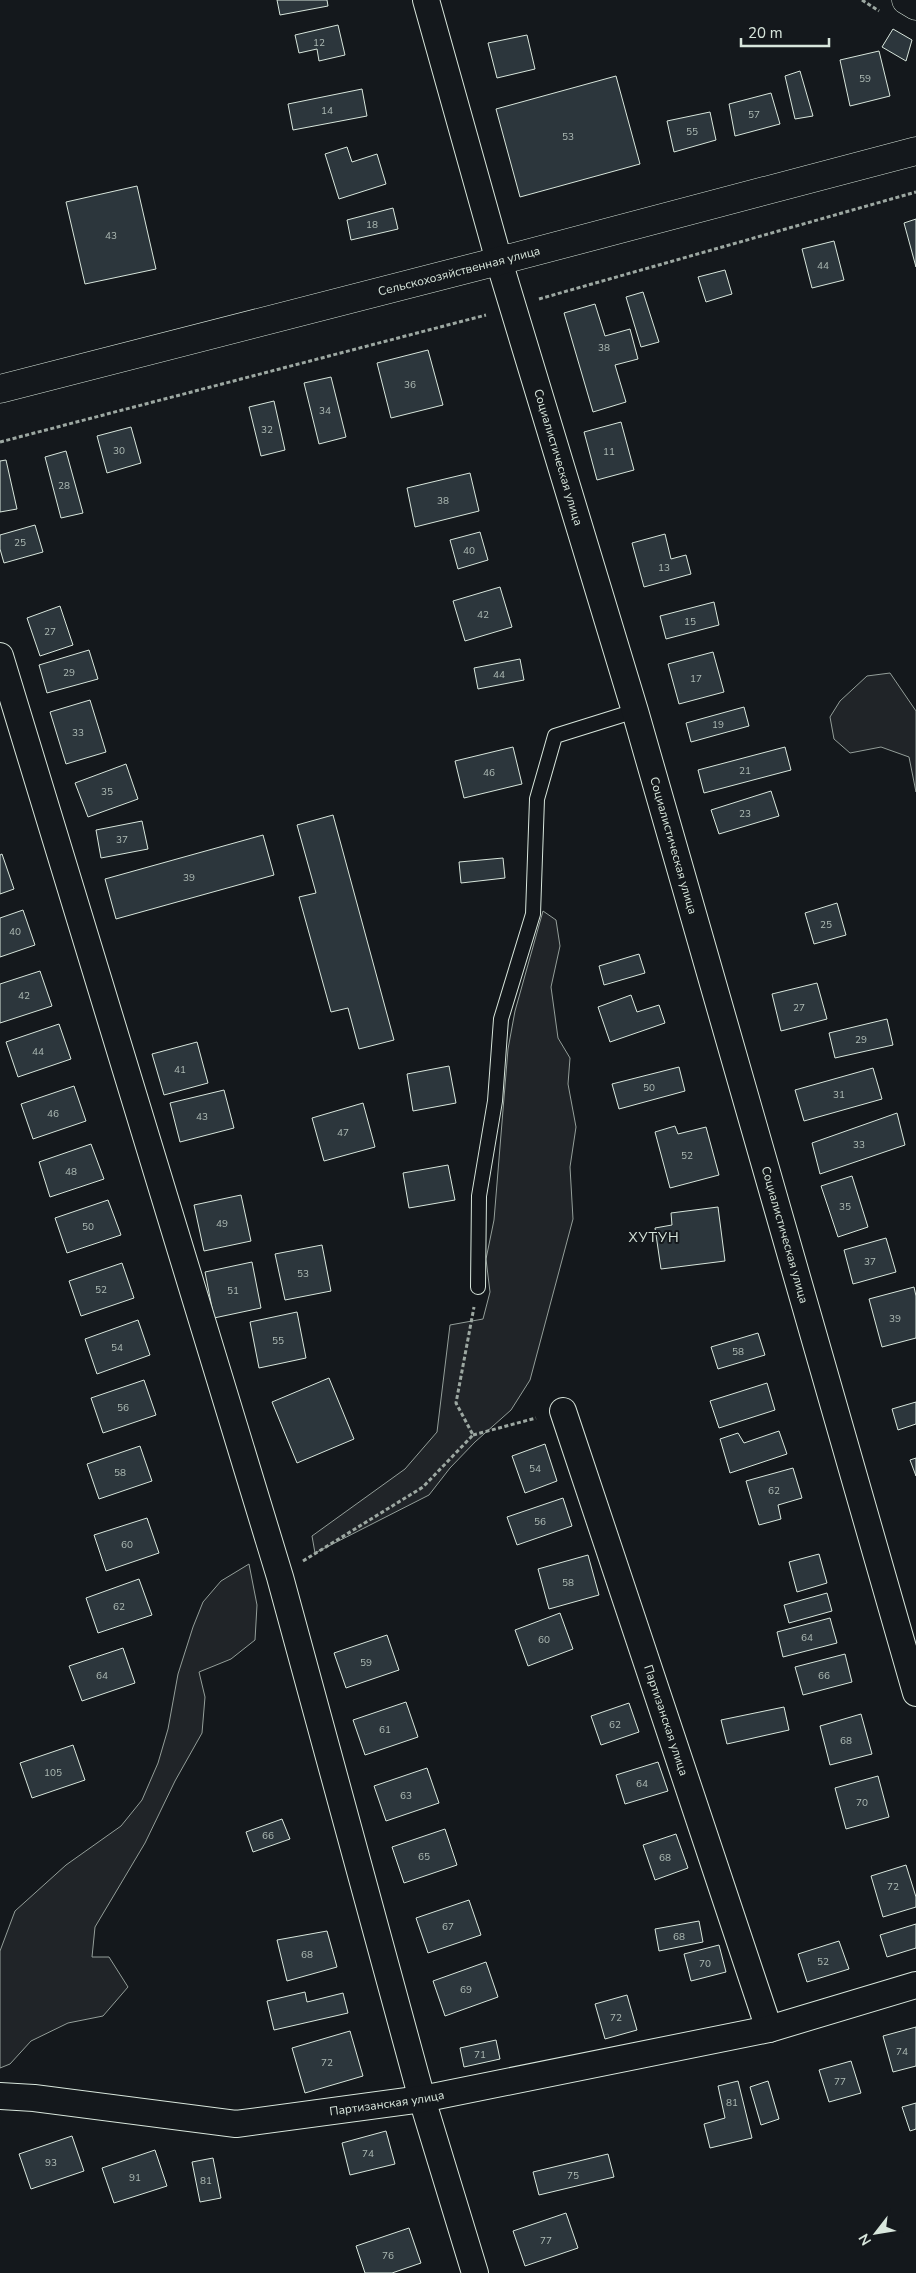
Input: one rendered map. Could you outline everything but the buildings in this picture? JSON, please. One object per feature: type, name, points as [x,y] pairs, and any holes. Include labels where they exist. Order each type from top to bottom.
[{"type":"street","name":"Социалистическая улица","points":[[426,0],[499,261],[635,711],[916,1693]]},
{"type":"street","points":[[906,0],[916,6]]},
{"type":"street","name":"Сельскохозяйственная улица","points":[[0,389],[499,261],[916,151]]},
{"type":"street","points":[[0,656],[280,1577],[422,2099],[475,2273]]},
{"type":"street","name":"Партизанская улица","points":[[563,1411],[769,2029]]},
{"type":"street","name":"Партизанская улица","points":[[0,2096],[34,2098],[236,2124],[422,2099],[769,2029],[916,1985]]},
{"type":"lane","points":[[478,1287],[479,1196],[495,1101],[501,1019],[533,914],[537,799],[555,736],[635,711]]},
{"type":"path","points":[[0,442],[478,318],[916,192]]},
{"type":"path","points":[[473,1435],[456,1403],[478,1287]]},
{"type":"path","points":[[280,1577],[315,1552],[423,1487],[473,1435],[563,1411]]},
{"type":"shaded area","points":[[890,673],[916,711],[916,792],[909,757],[881,747],[850,753],[834,739],[830,717],[840,701],[867,676]]},
{"type":"shaded area","points":[[543,911],[556,920],[560,946],[551,987],[558,1038],[570,1058],[568,1084],[576,1127],[570,1167],[573,1219],[530,1380],[511,1410],[475,1442],[450,1468],[429,1495],[315,1553],[312,1536],[405,1469],[437,1432],[450,1325],[483,1319],[490,1292],[486,1259],[494,1220],[508,1049],[515,1011]]},
{"type":"shaded area","points":[[249,1564],[257,1605],[255,1640],[231,1659],[199,1672],[205,1697],[202,1733],[175,1781],[145,1843],[95,1927],[92,1957],[109,1957],[128,1987],[103,2016],[68,2023],[31,2041],[10,2064],[0,2068],[0,1951],[15,1911],[66,1865],[121,1826],[142,1800],[158,1763],[168,1729],[178,1674],[203,1602],[221,1581]]},
{"type":"district","name":"ХУТУН","points":[[654,1237]]}]
